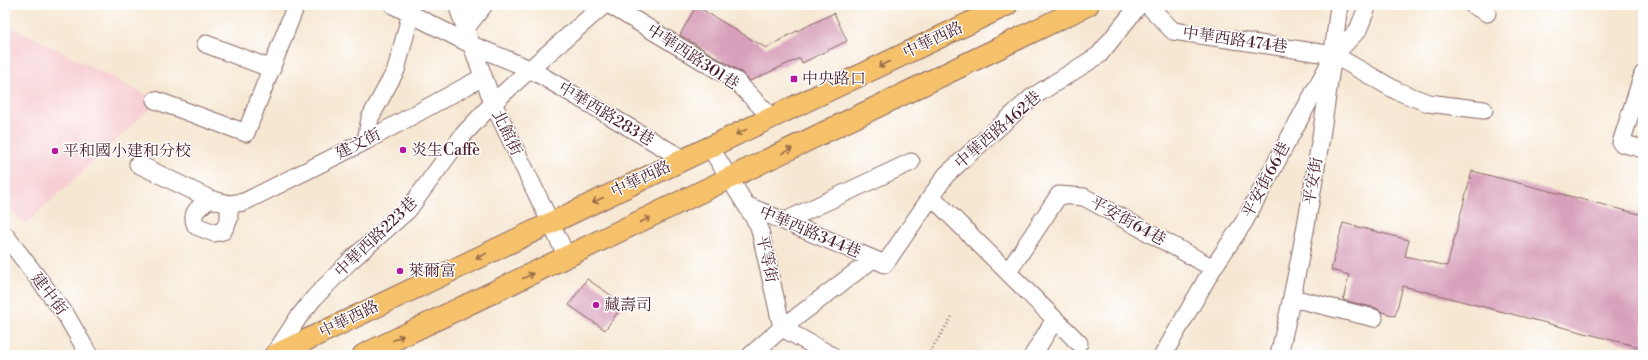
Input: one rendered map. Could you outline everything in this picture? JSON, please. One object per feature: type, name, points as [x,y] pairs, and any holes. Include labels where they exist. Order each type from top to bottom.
[{"type":"main road","name":"中華西路","points":[[275,355],[550,222],[1007,5]]},
{"type":"main road","points":[[363,355],[1088,5]]},
{"type":"street","points":[[155,100],[246,134],[296,5]]},
{"type":"street","points":[[392,5],[411,13],[472,45]]},
{"type":"street","name":"北館街","points":[[457,5],[493,103],[567,257]]},
{"type":"street","points":[[466,28],[484,5]]},
{"type":"street","name":"中華西路223巷","points":[[275,355],[298,318],[314,298],[350,261],[408,210],[463,135],[493,103],[604,5]]},
{"type":"street","name":"中華西路301巷","points":[[610,5],[736,81],[771,117]]},
{"type":"street","name":"中華西路462巷","points":[[873,259],[885,264],[946,175],[1031,98],[1099,55],[1139,5]]},
{"type":"street","name":"中華西路474巷","points":[[1148,5],[1173,31],[1334,55]]},
{"type":"street","name":"平安街","points":[[1279,355],[1292,298],[1334,55],[1339,5]]},
{"type":"street","name":"平安街66巷","points":[[1163,355],[1213,268],[1244,222],[1334,55],[1358,30],[1368,5]]},
{"type":"street","points":[[366,141],[370,118],[396,70],[411,13]]},
{"type":"street","points":[[206,44],[272,69]]},
{"type":"street","name":"中華西路283巷","points":[[472,45],[530,69],[683,159]]},
{"type":"street","points":[[1334,55],[1403,94],[1428,103],[1484,110]]},
{"type":"street","points":[[1643,74],[1622,143],[1643,149]]},
{"type":"street","name":"建文街","points":[[138,164],[210,199],[229,204],[244,202],[366,141],[483,76]]},
{"type":"street","name":"平等街","points":[[710,146],[759,226],[782,328]]},
{"type":"street","points":[[785,222],[911,162]]},
{"type":"street","name":"平安街64巷","points":[[1008,272],[1059,195],[1084,197],[1213,268]]},
{"type":"street","points":[[932,197],[1079,342]]},
{"type":"street","points":[[210,199],[195,213],[193,220],[196,226],[214,233],[223,231],[229,219],[229,204]]},
{"type":"street","name":"中華西路344巷","points":[[746,205],[873,259]]},
{"type":"street","name":"建中街","points":[[5,235],[66,315],[89,355]]},
{"type":"street","points":[[751,355],[782,328],[873,259]]},
{"type":"street","points":[[1292,298],[1374,318]]},
{"type":"street","points":[[1033,355],[1055,319]]},
{"type":"street","points":[[782,328],[832,355]]},
{"type":"path","points":[[928,355],[952,315]]},
{"type":"shaded area","name":"平和國小建和分校","points":[[5,23],[158,101],[25,225],[5,201]]},
{"type":"building","points":[[696,6],[766,48],[834,13],[847,41],[802,63],[800,58],[750,81],[741,72],[680,35]]},
{"type":"building","points":[[1472,171],[1643,215],[1643,348],[1403,286],[1395,316],[1382,312],[1376,308],[1343,300],[1349,275],[1331,270],[1343,223],[1409,240],[1405,256],[1447,266]]},
{"type":"building","name":"藏壽司","points":[[587,279],[624,304],[605,330],[569,305]]},
{"type":"place","name":"中央路口","points":[[794,79]]},
{"type":"place","name":"炎生Caffè","points":[[403,150]]},
{"type":"place","name":"平和國小建和分校","points":[[55,151]]},
{"type":"place","name":"萊爾富","points":[[400,271]]},
{"type":"place","name":"藏壽司","points":[[596,305]]}]
